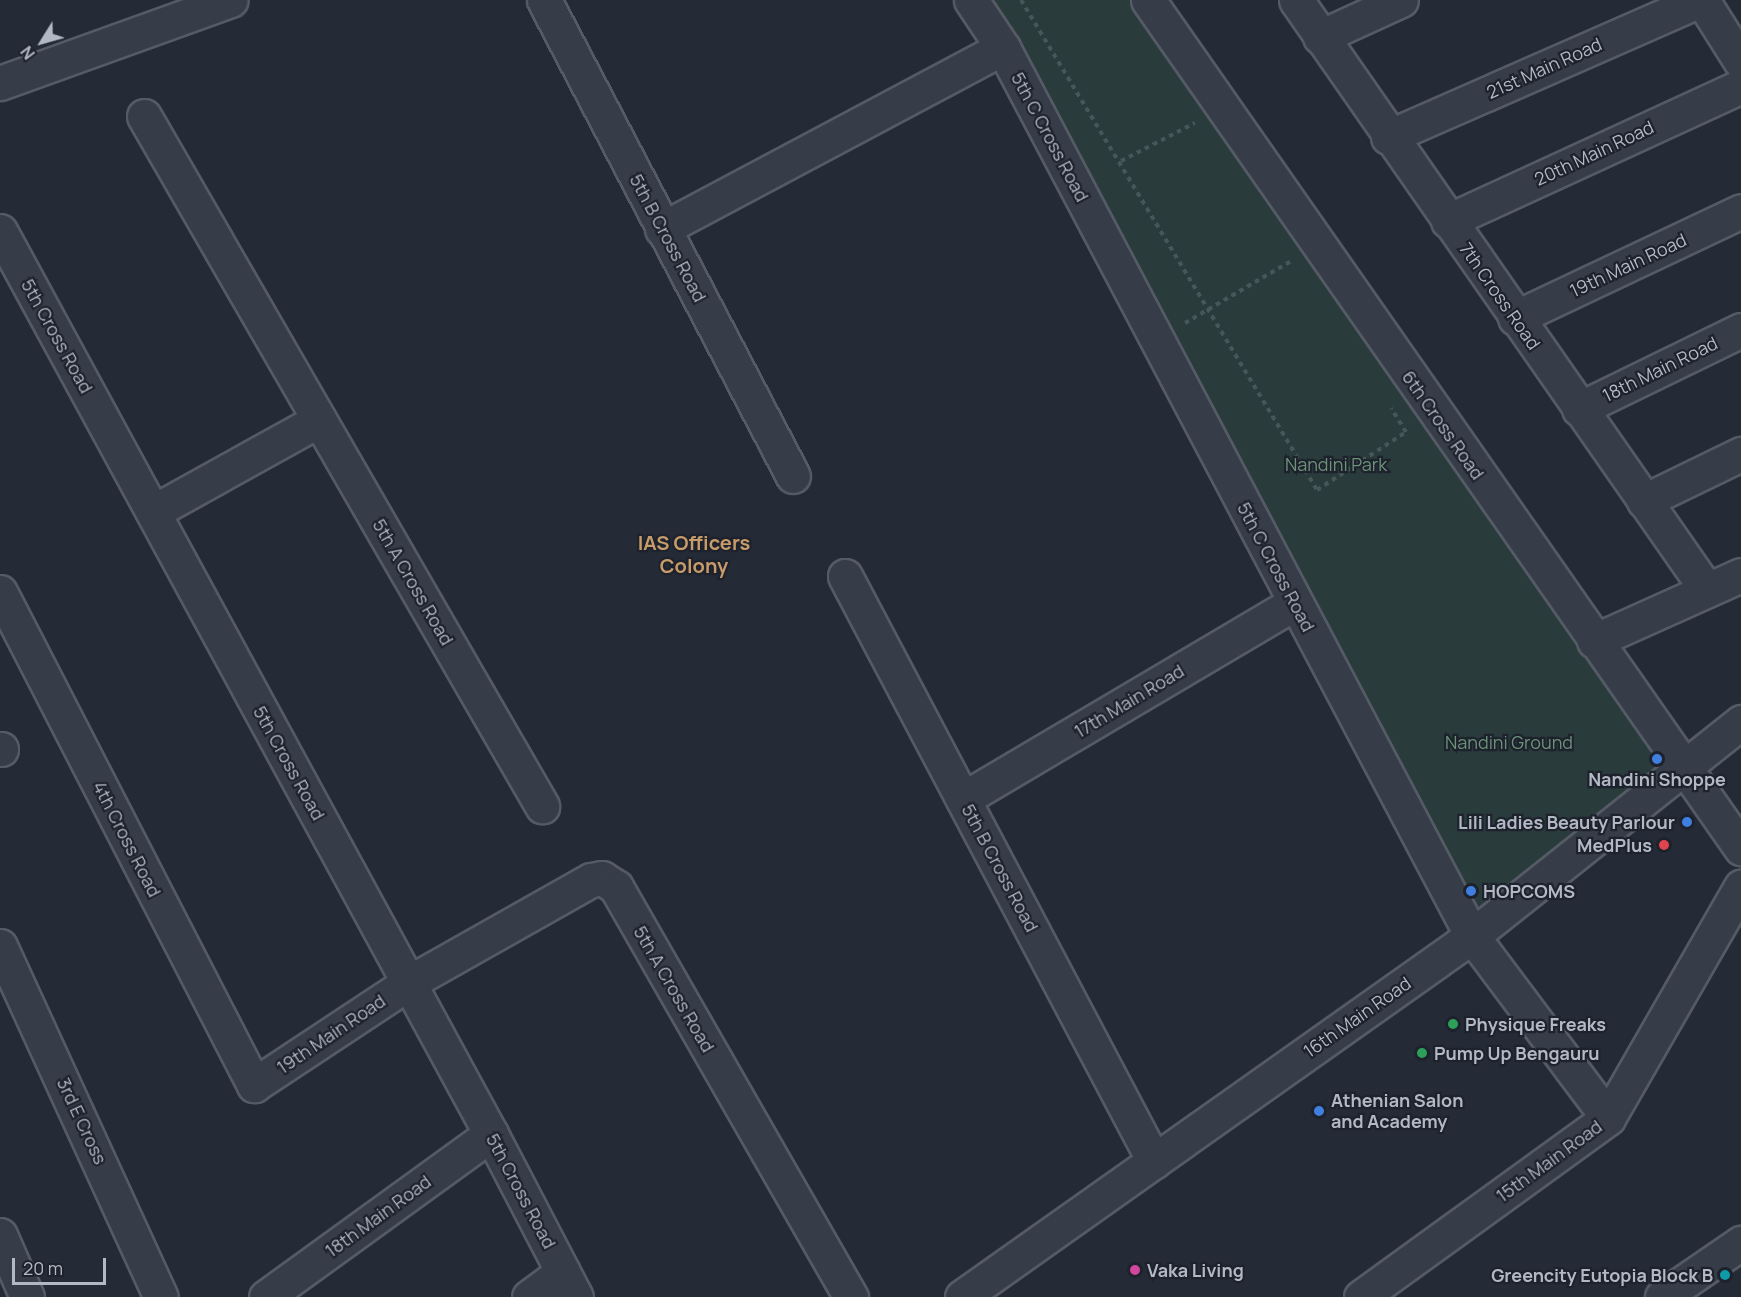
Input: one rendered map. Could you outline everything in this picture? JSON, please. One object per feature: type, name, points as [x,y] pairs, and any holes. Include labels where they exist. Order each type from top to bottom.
[{"type":"street","points":[[0,83],[230,0]]},
{"type":"street","name":"5th B Cross Road","points":[[544,0],[793,476]]},
{"type":"street","name":"5th C Cross Road","points":[[971,0],[1003,48],[1472,936],[1608,1118]]},
{"type":"street","name":"6th Cross Road","points":[[1148,0],[1683,770],[1741,848]]},
{"type":"street","name":"7th Cross Road","points":[[1296,0],[1388,136],[1707,590]]},
{"type":"street","points":[[1320,36],[1401,0]]},
{"type":"street","points":[[1701,0],[1741,62]]},
{"type":"street","name":"21st Main Road","points":[[1388,136],[1701,0]]},
{"type":"street","points":[[662,229],[1003,48]]},
{"type":"street","name":"20th Main Road","points":[[1448,221],[1741,86]]},
{"type":"street","name":"5th A Cross Road","points":[[144,116],[542,806]]},
{"type":"street","name":"19th Main Road","points":[[1515,318],[1741,211]]},
{"type":"street","name":"5th Cross Road","points":[[0,231],[491,1134],[569,1284]]},
{"type":"street","name":"18th Main Road","points":[[1579,409],[1741,330]]},
{"type":"street","points":[[153,512],[319,420]]},
{"type":"street","points":[[1644,501],[1741,454]]},
{"type":"street","points":[[1594,641],[1741,575]]},
{"type":"street","name":"5th B Cross Road","points":[[845,576],[1154,1161]]},
{"type":"street","name":"4th Cross Road","points":[[0,592],[254,1085]]},
{"type":"street","name":"17th Main Road","points":[[963,799],[1295,603]]},
{"type":"street","name":"16th Main Road","points":[[962,1297],[1472,936],[1741,722]]},
{"type":"street","name":"5th A Cross Road","points":[[408,983],[591,880],[608,880],[622,897],[851,1297]]},
{"type":"street","name":"15th Main Road","points":[[1361,1297],[1608,1118],[1741,887]]},
{"type":"street","name":"3rd E Cross","points":[[0,946],[161,1297]]},
{"type":"street","name":"19th Main Road","points":[[254,1085],[408,983]]},
{"type":"street","name":"18th Main Road","points":[[266,1297],[491,1134]]},
{"type":"street","points":[[0,1235],[27,1297]]},
{"type":"street","points":[[1662,1297],[1741,1243]]},
{"type":"street","points":[[529,1297],[569,1284]]},
{"type":"path","points":[[1021,0],[1121,161],[1317,490],[1406,432],[1387,403]]},
{"type":"path","points":[[1192,112],[1204,131]]},
{"type":"path","points":[[1121,161],[1198,122]]},
{"type":"path","points":[[1288,250],[1300,269]]},
{"type":"path","points":[[1209,309],[1294,260]]},
{"type":"green space","points":[[983,0],[1133,0],[1474,498],[1666,767],[1476,920]]},
{"type":"place","name":"Nandini Shoppe","points":[[1657,759]]},
{"type":"place","name":"Lili Ladies Beauty Parlour","points":[[1687,822]]},
{"type":"place","name":"MedPlus","points":[[1664,845]]},
{"type":"place","name":"HOPCOMS","points":[[1471,891]]},
{"type":"place","name":"Physique Freaks","points":[[1453,1024]]},
{"type":"place","name":"Pump Up Bengauru","points":[[1422,1053]]},
{"type":"place","name":"Athenian Salon and Academy","points":[[1319,1111]]},
{"type":"place","name":"Vaka Living","points":[[1135,1270]]},
{"type":"place","name":"Greencity Eutopia Block B","points":[[1725,1275]]},
{"type":"district","name":"IAS Officers Colony","points":[[694,554]]},
{"type":"park label","name":"Nandini Park","points":[[1336,464]]},
{"type":"park label","name":"Nandini Ground","points":[[1509,742]]}]
